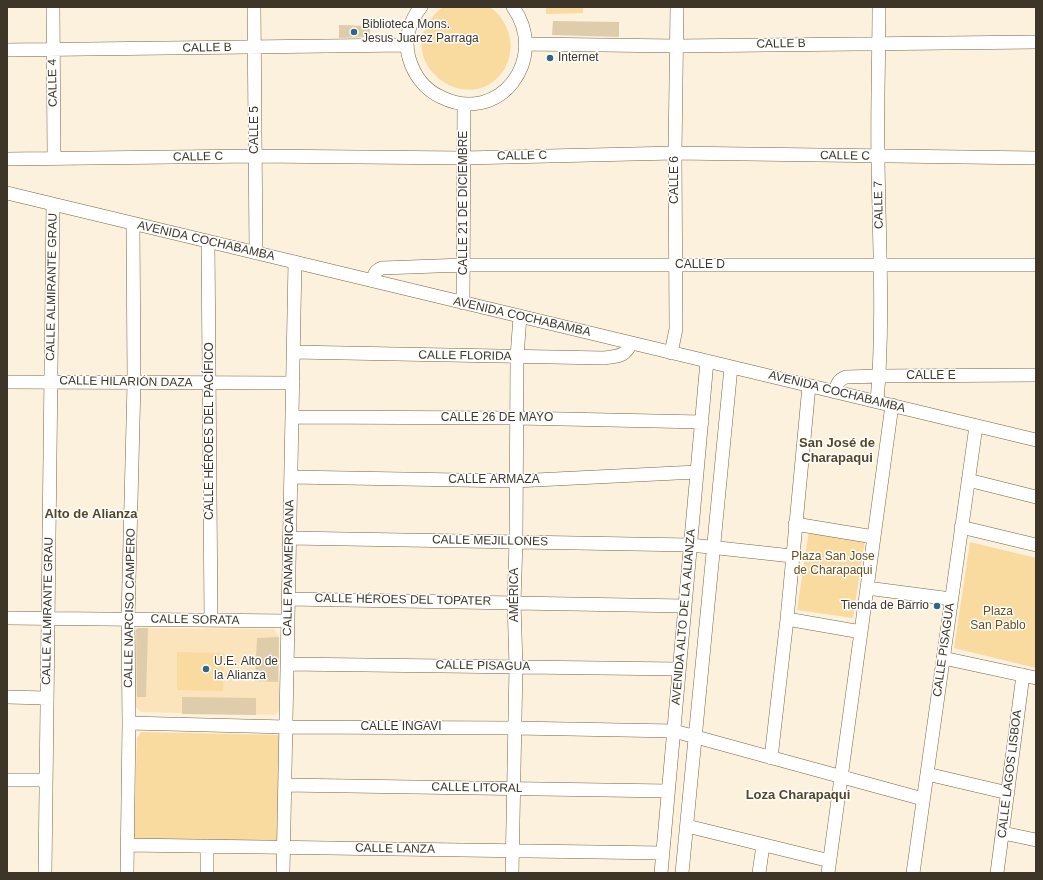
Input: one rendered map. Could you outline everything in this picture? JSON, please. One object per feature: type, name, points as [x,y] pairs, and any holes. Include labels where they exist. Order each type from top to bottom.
[{"type":"street","name":"CALLE 4","points":[[52,7],[54,158]]},
{"type":"street","name":"CALLE 5","points":[[254,7],[256,253]]},
{"type":"street","points":[[421,7],[412,22],[408,33],[407,45],[411,64],[421,82],[436,95],[464,104],[475,104],[495,97],[508,87],[518,75],[526,55],[526,44],[523,24],[513,7]]},
{"type":"street","name":"CALLE 6","points":[[671,353],[676,329],[675,153],[677,7]]},
{"type":"street","name":"CALLE 7","points":[[877,402],[880,376],[878,156],[879,7]]},
{"type":"street","name":"CALLE B","points":[[526,44],[677,46],[1036,42]]},
{"type":"street","name":"CALLE B","points":[[7,50],[407,45]]},
{"type":"street","name":"CALLE 21 DE DICIEMBRE","points":[[463,303],[464,104]]},
{"type":"street","name":"CALLE C","points":[[7,159],[255,156],[464,158],[675,153],[1036,158]]},
{"type":"street","name":"AVENIDA COCHABAMBA","points":[[7,193],[1036,440]]},
{"type":"street","name":"CALLE ALMIRANTE GRAU","points":[[45,873],[52,204]]},
{"type":"street","name":"CALLE NARCISO CAMPERO","points":[[127,873],[129,722],[128,619],[134,383],[133,224]]},
{"type":"street","name":"CALLE HÉROES DEL PACÍFICO","points":[[208,242],[211,620]]},
{"type":"street","name":"CALLE PANAMERICANA","points":[[283,873],[295,262]]},
{"type":"street","name":"CALLE D","points":[[373,281],[377,270],[382,268],[464,265],[1036,265]]},
{"type":"street","name":"AMÉRICA","points":[[512,873],[516,666],[514,602],[516,541],[517,357],[520,316]]},
{"type":"street","name":"CALLE FLORIDA","points":[[293,352],[604,358],[623,354],[628,350],[631,343]]},
{"type":"street","name":"AVENIDA ALTO DE LA ALIANZA","points":[[661,873],[707,361]]},
{"type":"street","name":"AVENIDA ALTO DE LA ALIANZA","points":[[682,873],[731,367]]},
{"type":"street","name":"CALLE E","points":[[835,392],[838,382],[846,377],[1036,376]]},
{"type":"street","name":"CALLE HILARIÓN DAZA","points":[[7,382],[293,383]]},
{"type":"street","points":[[771,758],[809,386]]},
{"type":"street","points":[[687,826],[763,845],[829,867],[892,406]]},
{"type":"street","name":"CALLE 26 DE MAYO","points":[[292,417],[517,418],[702,422]]},
{"type":"street","name":"CALLE PISAGUA","points":[[913,873],[976,426]]},
{"type":"street","name":"CALLE ARMAZA","points":[[291,477],[516,482],[697,472]]},
{"type":"street","points":[[968,480],[1036,497]]},
{"type":"street","points":[[795,524],[874,537]]},
{"type":"street","points":[[961,527],[1036,545]]},
{"type":"street","name":"CALLE MEJILLONES","points":[[289,538],[691,545],[713,549],[792,556]]},
{"type":"street","points":[[867,588],[951,599]]},
{"type":"street","name":"CALLE HÉROES DEL TOPATER","points":[[288,599],[685,606]]},
{"type":"street","name":"CALLE SORATA","points":[[7,618],[288,621]]},
{"type":"street","points":[[786,619],[861,632]]},
{"type":"street","points":[[943,658],[1036,678]]},
{"type":"street","name":"CALLE PISAGUA","points":[[287,664],[679,669]]},
{"type":"street","name":"CALLE LAGOS LISBOA","points":[[997,873],[1023,675]]},
{"type":"street","points":[[7,697],[47,698]]},
{"type":"street","name":"CALLE INGAVI","points":[[129,722],[286,727],[515,728],[674,731],[923,799]]},
{"type":"street","points":[[927,774],[1008,793]]},
{"type":"street","points":[[7,780],[46,780]]},
{"type":"street","name":"CALLE LITORAL","points":[[285,785],[668,791]]},
{"type":"street","points":[[1003,833],[1036,840]]},
{"type":"street","name":"CALLE LANZA","points":[[128,845],[663,853]]},
{"type":"street","points":[[759,873],[763,845]]},
{"type":"street","points":[[207,846],[207,873]]},
{"type":"shaded area","name":"U.E. Alto de la Alianza","points":[[138,628],[274,629],[279,637],[279,711],[275,715],[141,712],[136,707],[132,697],[133,632]]},
{"type":"green space","points":[[443,7],[488,7],[498,14],[506,26],[509,33],[511,47],[510,54],[505,68],[490,84],[472,90],[454,87],[438,77],[426,63],[422,45],[426,26]]},
{"type":"green space","points":[[546,7],[583,7],[583,13],[546,14]]},
{"type":"green space","name":"Plaza San Jose de Charapaqui","points":[[809,531],[865,540],[853,618],[797,610]]},
{"type":"green space","name":"Plaza San Pablo","points":[[970,542],[1036,558],[1036,668],[954,648]]},
{"type":"green space","points":[[177,652],[224,653],[223,691],[177,690]]},
{"type":"green space","points":[[141,732],[283,735],[281,844],[138,840],[134,837],[137,738]]},
{"type":"building","points":[[553,21],[619,22],[619,37],[552,35]]},
{"type":"building","name":"Biblioteca Mons. Jesus Juarez Parraga","points":[[339,25],[370,26],[370,37],[339,38]]},
{"type":"building","points":[[148,628],[146,697],[137,697],[136,629]]},
{"type":"building","points":[[279,637],[278,682],[255,681],[257,638]]},
{"type":"building","points":[[182,697],[256,698],[256,715],[182,714]]},
{"type":"place","name":"Biblioteca Mons. Jesus Juarez Parraga","points":[[354,32]]},
{"type":"place","name":"Internet","points":[[550,58]]},
{"type":"place","name":"Tienda de Barrio","points":[[937,606]]},
{"type":"place","name":"U.E. Alto de la Alianza","points":[[206,669]]},
{"type":"district","name":"San José de Charapaqui","points":[[837,450]]},
{"type":"district","name":"Alto de Alianza","points":[[91,514]]},
{"type":"district","name":"Loza Charapaqui","points":[[798,795]]}]
